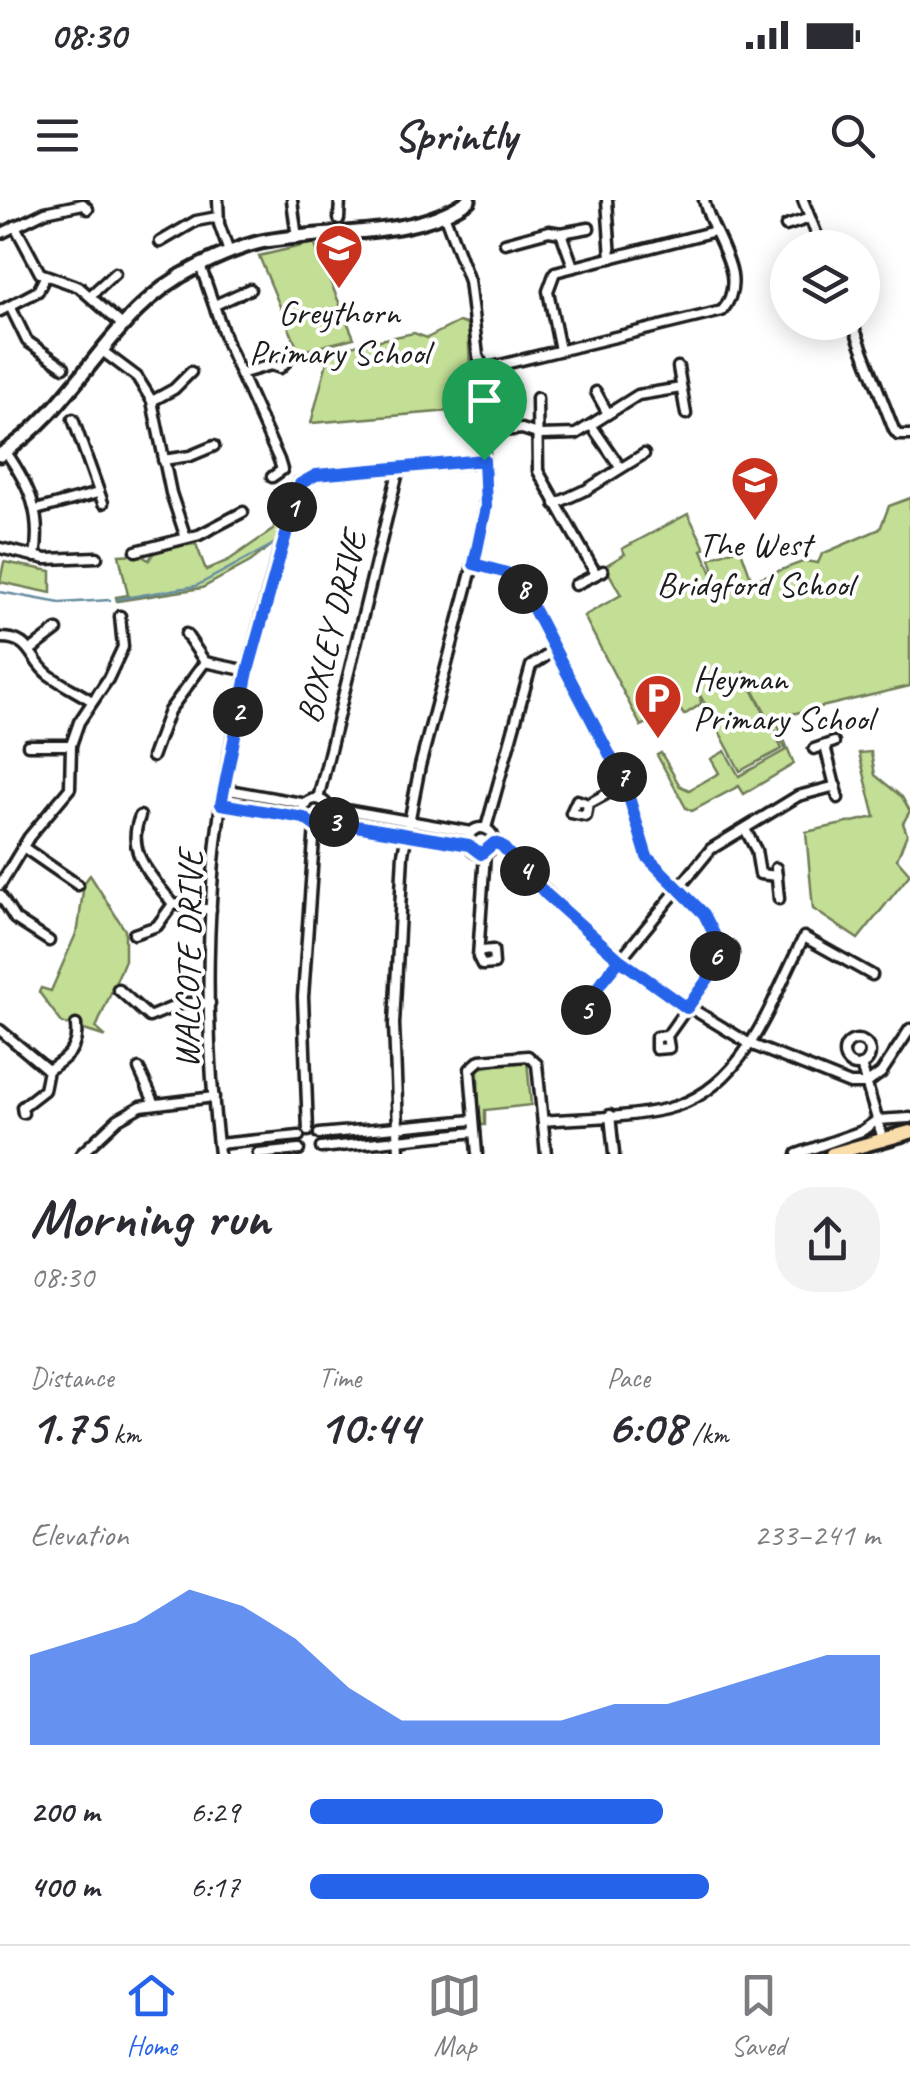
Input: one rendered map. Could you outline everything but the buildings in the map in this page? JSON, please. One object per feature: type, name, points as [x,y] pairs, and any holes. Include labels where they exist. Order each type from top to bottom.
[{"type":"main road","points":[[832,1154],[910,1132]]},
{"type":"street","points":[[218,200],[218,217],[230,252]]},
{"type":"street","points":[[292,200],[297,238]]},
{"type":"street","points":[[337,217],[340,200]]},
{"type":"street","points":[[35,557],[39,528],[30,487],[3,454],[39,424],[120,323],[162,287],[230,252],[297,238],[386,228],[444,214],[470,200]]},
{"type":"street","points":[[607,200],[611,258]]},
{"type":"street","points":[[398,1154],[394,1024],[405,834],[486,507],[479,378],[484,369],[722,311],[732,296],[734,279],[704,200]]},
{"type":"street","points":[[803,200],[815,230]]},
{"type":"street","points":[[0,234],[44,212],[83,204],[88,209]]},
{"type":"street","points":[[444,214],[469,282],[478,356],[484,369]]},
{"type":"street","points":[[160,242],[196,221],[218,217]]},
{"type":"street","points":[[786,226],[810,218]]},
{"type":"street","points":[[15,226],[34,266],[45,277],[90,295],[120,323]]},
{"type":"street","points":[[506,243],[549,231],[590,228]]},
{"type":"street","points":[[560,350],[547,284],[554,272],[715,231]]},
{"type":"street","points":[[561,232],[573,266]]},
{"type":"street","points":[[200,265],[240,374],[286,469],[272,477]]},
{"type":"street","points":[[90,295],[117,272]]},
{"type":"street","points":[[0,311],[38,291],[45,277]]},
{"type":"street","points":[[217,304],[250,290]]},
{"type":"street","points":[[10,306],[27,341],[58,365]]},
{"type":"street","points":[[859,340],[894,430],[910,435]]},
{"type":"street","points":[[100,349],[137,377],[152,402],[186,538]]},
{"type":"street","points":[[240,374],[271,365],[280,368],[288,361]]},
{"type":"street","points":[[678,367],[686,414]]},
{"type":"street","points":[[152,402],[191,372]]},
{"type":"street","points":[[482,433],[522,429],[564,437],[638,395],[681,388]]},
{"type":"street","points":[[596,392],[607,412]]},
{"type":"street","points":[[537,398],[540,435],[536,463],[555,504],[599,573],[575,584]]},
{"type":"street","points":[[73,419],[104,503]]},
{"type":"street","points":[[591,425],[620,467]]},
{"type":"street","points":[[200,440],[204,451]]},
{"type":"street","points":[[164,460],[214,446]]},
{"type":"street","points":[[555,504],[644,454]]},
{"type":"street","name":"WALCOTE DRIVE","points":[[219,1149],[210,1003],[211,910],[221,804],[248,671],[300,484],[316,475],[484,460]]},
{"type":"street","name":"BOXLEY DRIVE","points":[[318,800],[399,468]]},
{"type":"street","points":[[36,510],[98,492]]},
{"type":"street","points":[[136,552],[148,553],[219,527],[235,511]]},
{"type":"street","points":[[584,551],[596,545]]},
{"type":"street","points":[[77,547],[77,558]]},
{"type":"street","points":[[0,548],[35,557],[98,557]]},
{"type":"street","points":[[474,564],[514,578],[625,784],[644,851],[704,914],[720,946]]},
{"type":"street","points":[[0,885],[23,847],[70,788],[71,745],[92,701],[118,662],[121,620],[111,625]]},
{"type":"street","points":[[32,648],[57,630]]},
{"type":"street","points":[[186,634],[205,662],[248,671]]},
{"type":"street","points":[[0,638],[19,640],[32,648],[46,673],[92,701]]},
{"type":"street","points":[[555,650],[531,666],[486,828],[494,843],[620,960],[687,1008],[750,1044],[850,1084],[866,1084],[881,1073],[910,1029]]},
{"type":"street","points":[[152,756],[169,711],[205,662]]},
{"type":"street","points":[[814,750],[829,744],[838,798]]},
{"type":"street","points":[[28,745],[71,745]]},
{"type":"street","points":[[588,804],[625,784]]},
{"type":"street","points":[[590,996],[711,849],[798,796],[836,786]]},
{"type":"street","points":[[223,789],[306,804],[318,800],[328,807],[471,832],[486,828]]},
{"type":"street","points":[[221,804],[304,818],[315,826]]},
{"type":"street","points":[[304,818],[306,804]]},
{"type":"street","points":[[326,821],[328,807]]},
{"type":"street","points":[[140,821],[133,835],[136,854],[173,904],[211,910]]},
{"type":"street","points":[[315,826],[326,821],[469,845]]},
{"type":"street","points":[[308,1131],[303,997],[315,826]]},
{"type":"street","points":[[744,829],[756,850],[760,874],[776,872],[779,899]]},
{"type":"street","points":[[471,832],[469,845],[474,852],[486,853]]},
{"type":"street","points":[[481,951],[486,853],[494,843]]},
{"type":"street","points":[[23,847],[78,885]]},
{"type":"street","points":[[0,895],[15,918],[50,941]]},
{"type":"street","points":[[134,934],[157,926],[173,904]]},
{"type":"street","points":[[543,1121],[660,1110],[696,1099],[725,1078],[750,1044],[810,925]]},
{"type":"street","points":[[804,936],[838,960],[872,975]]},
{"type":"street","points":[[720,946],[729,946],[733,954],[728,962],[720,962]]},
{"type":"street","points":[[720,946],[715,955],[720,962]]},
{"type":"street","points":[[666,1036],[720,962]]},
{"type":"street","points":[[118,989],[149,1017],[183,1003],[210,1003]]},
{"type":"street","points":[[0,1030],[48,1070]]},
{"type":"street","points":[[7,1108],[22,1110],[44,1090],[48,1070],[68,1056],[79,1030]]},
{"type":"street","points":[[478,1154],[473,1120],[474,1062],[528,1056],[538,1064],[546,1154]]},
{"type":"street","points":[[860,1065],[882,1139]]},
{"type":"street","points":[[140,1069],[154,1102]]},
{"type":"street","points":[[82,1154],[118,1119],[154,1102],[214,1097]]},
{"type":"street","points":[[610,1115],[614,1154]]},
{"type":"street","points":[[797,1154],[862,1132],[877,1120],[910,1118]]},
{"type":"street","points":[[219,1149],[299,1136],[308,1131],[318,1134],[473,1120]]},
{"type":"street","points":[[318,1134],[318,1151],[475,1132]]},
{"type":"street","points":[[258,1154],[301,1152],[299,1136]]},
{"type":"green space","points":[[314,243],[354,338],[299,352],[259,256]]},
{"type":"green space","points":[[459,322],[468,325],[472,409],[311,423],[330,350],[414,333],[427,338]]},
{"type":"green space","points":[[304,474],[296,484],[281,538],[250,562],[202,588],[117,601],[116,597],[128,595],[119,555],[138,554],[149,560],[156,549],[196,544],[206,570],[229,560],[274,529],[273,511],[285,506],[294,478]]},
{"type":"green space","points":[[910,498],[910,686],[775,718],[794,764],[744,794],[739,786],[692,811],[686,808],[657,755],[661,753],[680,786],[689,790],[719,773],[711,759],[725,751],[739,776],[786,750],[743,671],[782,749],[740,771],[700,695],[701,704],[684,715],[679,708],[641,726],[584,616],[621,595],[605,566],[625,554],[622,549],[688,514],[721,595],[710,558],[740,547],[752,581],[805,561],[818,563],[822,554],[880,529],[889,506]]},
{"type":"green space","points":[[4,562],[51,571],[51,593],[0,582]]},
{"type":"green space","points":[[871,752],[875,775],[902,797],[910,811],[903,823],[907,834],[897,859],[910,874],[858,939],[813,909],[806,832],[875,817],[859,753]]},
{"type":"green space","points":[[90,875],[125,930],[125,960],[96,1028],[106,1037],[62,1023],[39,992],[41,988],[51,991],[78,929],[84,883]]},
{"type":"green space","points":[[527,1060],[531,1105],[485,1110],[485,1125],[479,1125],[478,1068]]},
{"type":"waterway","points":[[118,599],[196,586],[276,543]]},
{"type":"waterway","points":[[0,592],[60,603],[110,600]]},
{"type":"place","name":"Greythorn Primary School","points":[[339,290]]},
{"type":"place","name":"The West Bridgford School","points":[[755,522]]},
{"type":"place","name":"Heyman Primary School","points":[[658,740]]},
{"type":"route","points":[[484,460],[316,475],[300,484],[248,671],[221,804],[304,818],[315,826],[326,821],[469,845],[481,854],[490,851],[494,843],[501,845],[546,894],[620,960],[590,996],[578,996],[579,1009],[590,1008],[590,996],[614,967],[620,960],[687,1008],[720,962],[715,955],[720,946],[704,914],[647,857],[633,800],[520,583],[507,573],[474,564],[486,507],[484,460]]}]
